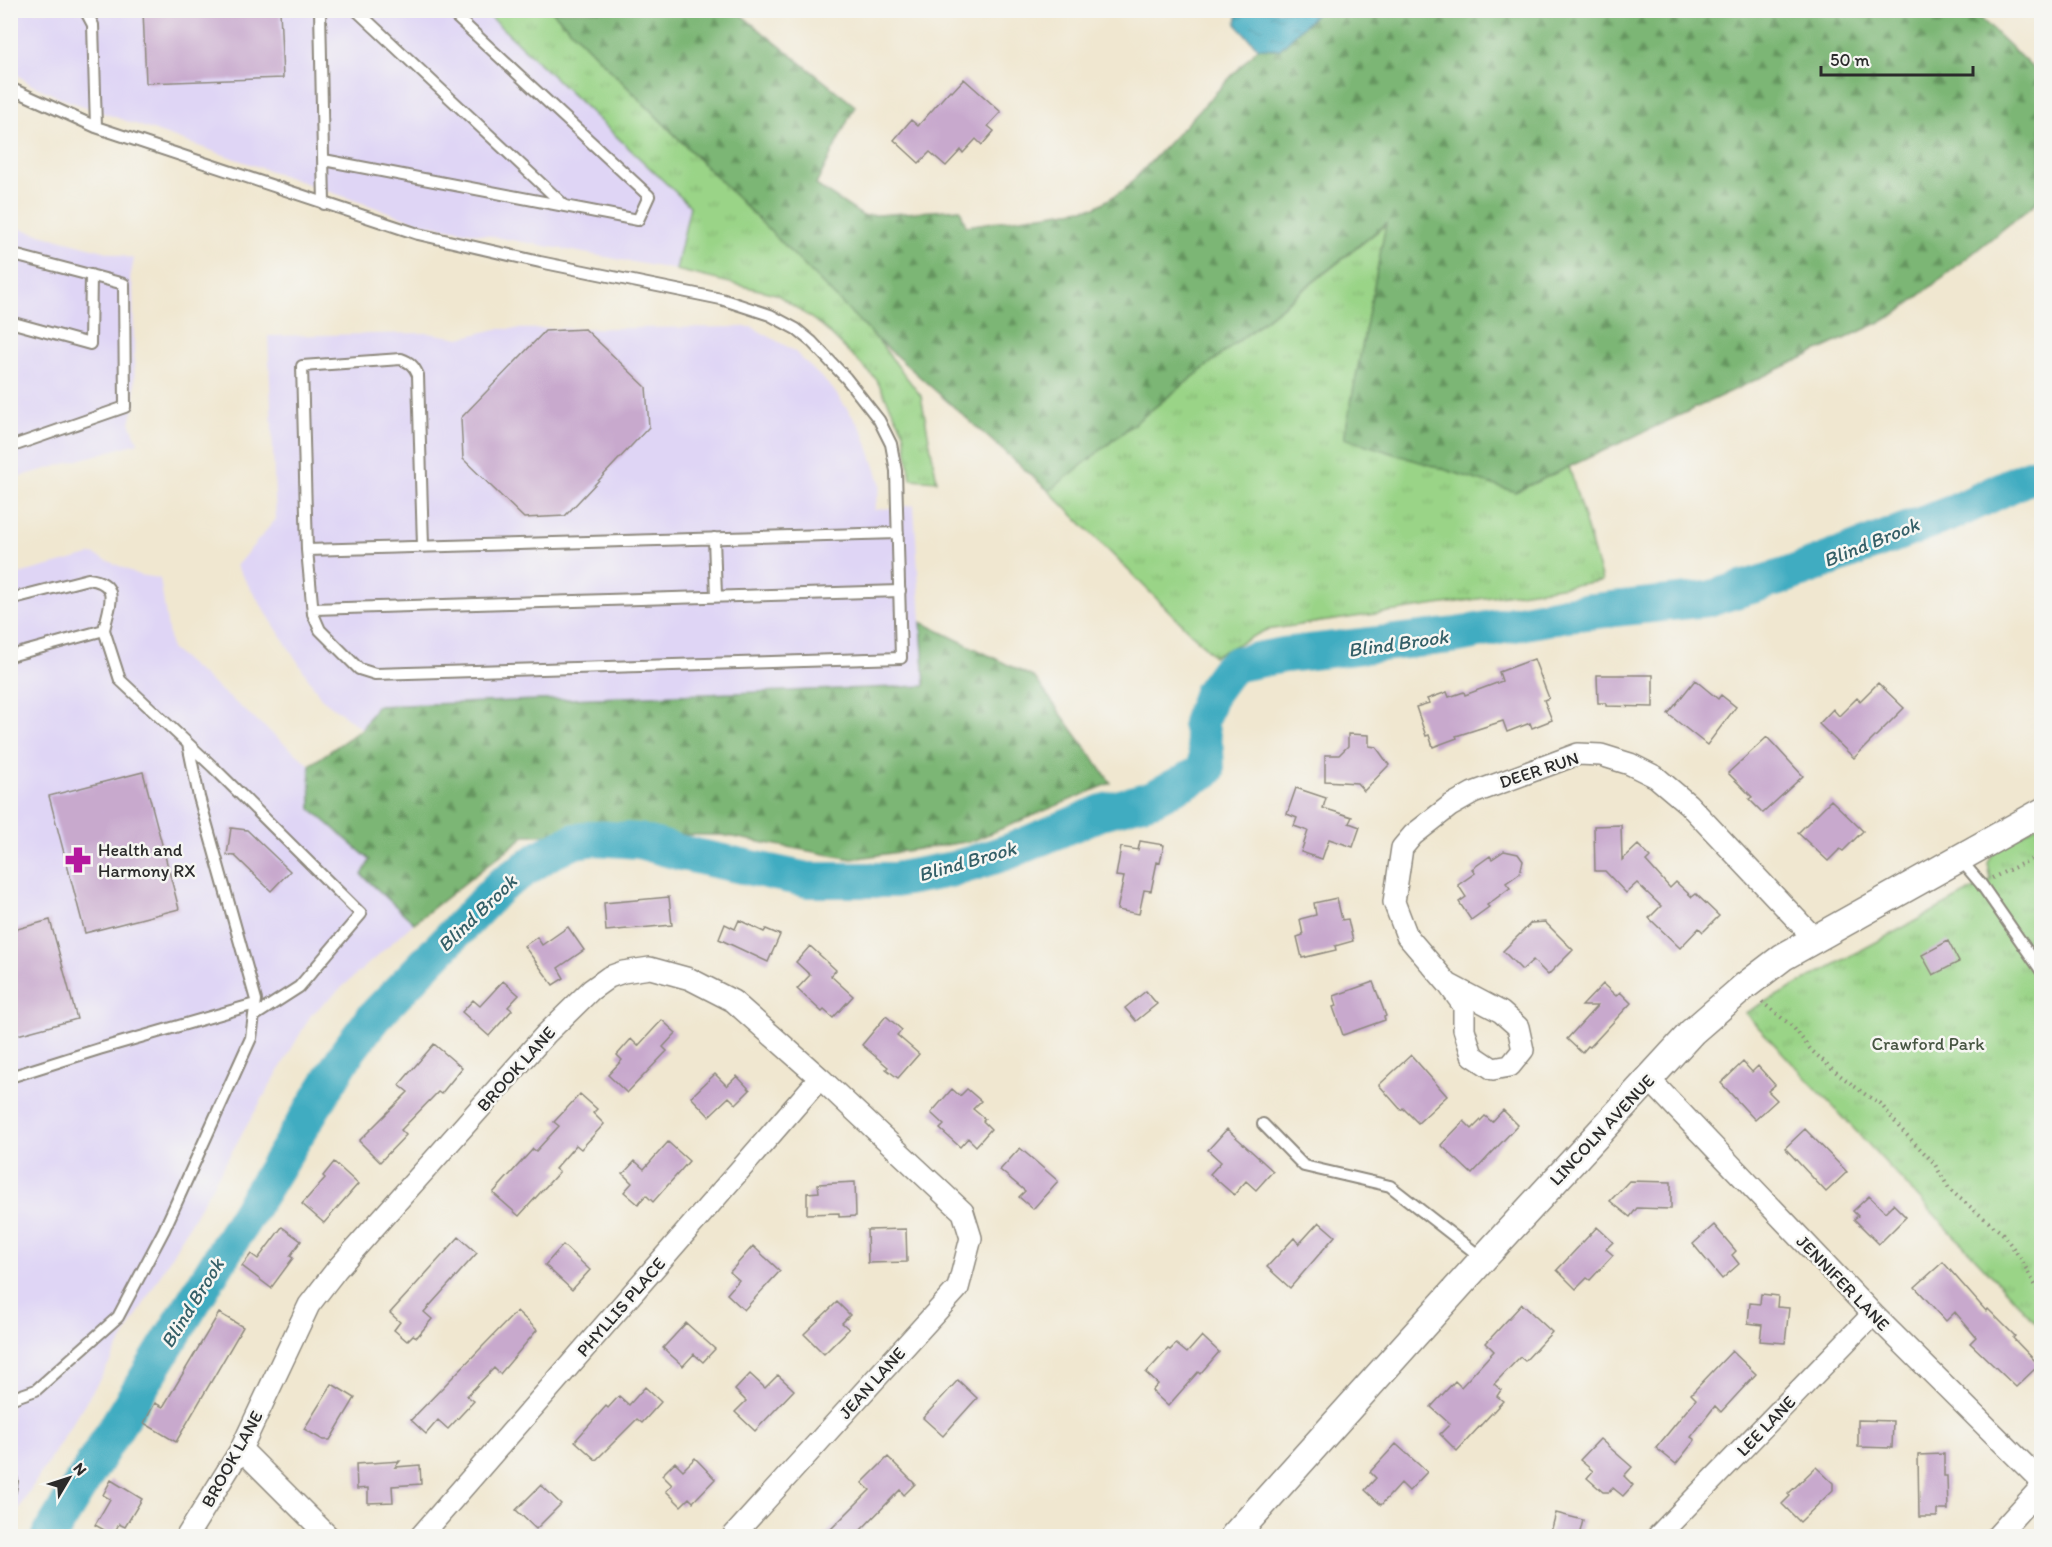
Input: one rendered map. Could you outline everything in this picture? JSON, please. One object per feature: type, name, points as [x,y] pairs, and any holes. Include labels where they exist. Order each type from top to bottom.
[{"type":"street","name":"DEER RUN","points":[[1448,984],[1407,936],[1394,902],[1402,848],[1413,834],[1450,806],[1473,793],[1578,754],[1601,755],[1630,764],[1656,777],[1688,804],[1814,938]]},
{"type":"street","name":"LINCOLN AVENUE","points":[[1234,1536],[1483,1259],[1692,1032],[1729,999],[1783,957],[2042,812]]},
{"type":"street","name":"BROOK LANE","points":[[187,1536],[241,1449],[309,1305],[330,1278],[546,1034],[591,990],[609,977],[623,972],[650,969],[690,979],[733,1001],[820,1078],[963,1212]]},
{"type":"street","name":"PHYLLIS PLACE","points":[[421,1536],[820,1078]]},
{"type":"street","name":"JENNIFER LANE","points":[[1649,1079],[1873,1314],[2042,1484]]},
{"type":"street","name":"JEAN LANE","points":[[733,1536],[958,1288],[971,1238],[963,1212]]},
{"type":"street","name":"LEE LANE","points":[[1658,1536],[1873,1314]]},
{"type":"street","points":[[241,1449],[328,1536]]},
{"type":"street","points":[[1997,1536],[2042,1484]]},
{"type":"lane","points":[[85,10],[93,25],[96,127]]},
{"type":"lane","points":[[320,10],[324,204]]},
{"type":"lane","points":[[356,10],[565,206]]},
{"type":"lane","points":[[324,160],[638,220],[649,196],[449,10]]},
{"type":"lane","points":[[10,88],[96,127],[418,234],[721,299],[770,315],[796,329],[822,351],[879,420],[891,444],[896,471],[902,658],[375,674],[359,669],[320,630],[313,609],[307,550],[302,366],[401,359],[410,362],[418,375],[423,546]]},
{"type":"lane","points":[[10,254],[124,284],[125,408],[10,447]]},
{"type":"lane","points":[[10,322],[90,344],[91,275]]},
{"type":"lane","points":[[307,550],[898,533]]},
{"type":"lane","points":[[714,538],[716,596]]},
{"type":"lane","points":[[10,599],[88,579],[100,580],[110,588],[112,596],[104,630],[120,680],[361,914],[299,987],[254,1016]]},
{"type":"lane","points":[[313,609],[900,591]]},
{"type":"lane","points":[[10,656],[104,630]]},
{"type":"lane","points":[[10,1399],[36,1390],[118,1317],[164,1230],[251,1038],[255,1004],[199,797],[188,744]]},
{"type":"lane","points":[[1959,858],[2042,972]]},
{"type":"lane","points":[[10,1077],[255,1004]]},
{"type":"lane","points":[[1263,1124],[1304,1166],[1390,1186],[1483,1259]]},
{"type":"lane","points":[[10,1473],[12,1481],[10,1491]]},
{"type":"path","points":[[1980,884],[2042,854]]},
{"type":"path","points":[[1757,998],[1793,1027],[1811,1050],[1837,1074],[1880,1103],[1899,1127],[1934,1163],[1950,1190],[2003,1234],[2021,1259],[2042,1298]]},
{"type":"shaded area","points":[[10,11],[552,11],[877,339],[921,396],[937,481],[911,479],[904,432],[876,379],[821,325],[776,294],[687,272],[420,223],[63,99],[30,84],[11,70]]},
{"type":"shaded area","points":[[10,226],[134,259],[130,279],[133,287],[135,405],[130,422],[138,443],[11,479]]},
{"type":"shaded area","points":[[752,327],[793,350],[832,388],[863,431],[881,485],[874,510],[914,505],[925,686],[377,706],[362,729],[321,698],[236,566],[276,519],[268,336],[428,333],[460,338],[496,329]]},
{"type":"shaded area","points":[[93,554],[139,575],[160,578],[171,649],[310,765],[311,809],[370,860],[362,875],[414,923],[311,1015],[100,1379],[11,1521],[11,576]]},
{"type":"green space","points":[[484,11],[552,11],[877,339],[921,396],[937,481],[911,479],[904,432],[876,379],[821,325],[776,294],[676,270],[690,206]]},
{"type":"green space","points":[[552,11],[736,11],[855,106],[816,185],[863,216],[960,209],[966,226],[1096,207],[1124,190],[1258,48],[1280,49],[1319,11],[1973,11],[2041,76],[2041,199],[1895,315],[1515,492],[1344,438],[1386,224],[1049,491],[877,339]]},
{"type":"green space","points":[[1387,224],[1515,492],[1569,466],[1602,581],[1266,630],[1214,656],[1049,491]]},
{"type":"green space","points":[[921,622],[1035,678],[1111,783],[972,841],[852,859],[722,835],[526,835],[414,923],[362,875],[370,860],[311,809],[310,765],[362,729],[376,706],[925,686]]},
{"type":"green space","name":"Crawford Park","points":[[2041,824],[2041,1328],[1745,1013],[1991,880],[1988,863],[1995,848]]},
{"type":"water","points":[[1238,10],[1319,11],[1280,49],[1258,48],[1236,24]]},
{"type":"building","points":[[143,10],[280,10],[283,78],[146,83]]},
{"type":"building","points":[[964,79],[1001,112],[988,126],[994,131],[982,145],[976,139],[963,153],[961,150],[946,166],[930,152],[919,163],[894,140],[911,120],[918,126],[950,90],[952,92]]},
{"type":"building","points":[[585,329],[646,387],[649,427],[565,516],[524,518],[463,459],[461,418],[545,331]]},
{"type":"building","points":[[1534,659],[1549,698],[1544,700],[1552,720],[1532,728],[1530,723],[1507,732],[1503,721],[1456,736],[1457,738],[1433,747],[1429,735],[1426,736],[1416,707],[1429,703],[1427,699],[1447,692],[1449,697],[1464,692],[1465,695],[1502,681],[1499,672]]},
{"type":"building","points":[[1597,675],[1653,675],[1653,707],[1606,706],[1606,703],[1598,703]]},
{"type":"building","points":[[1695,680],[1718,699],[1721,695],[1736,707],[1707,745],[1668,714]]},
{"type":"building","points":[[1878,683],[1904,708],[1854,758],[1819,724],[1833,709],[1839,716],[1857,698],[1860,701]]},
{"type":"building","points":[[1348,734],[1369,735],[1369,746],[1376,747],[1389,765],[1364,791],[1357,783],[1325,781],[1325,755],[1339,755],[1348,746]]},
{"type":"building","points":[[1767,737],[1803,776],[1763,813],[1749,799],[1752,797],[1728,773]]},
{"type":"building","points":[[143,772],[179,909],[85,933],[49,796]]},
{"type":"building","points":[[1296,788],[1326,798],[1323,808],[1352,817],[1349,823],[1360,827],[1353,847],[1329,839],[1322,859],[1301,852],[1308,831],[1294,826],[1297,818],[1287,814]]},
{"type":"building","points":[[1831,800],[1863,831],[1843,851],[1840,849],[1828,861],[1798,833]]},
{"type":"building","points":[[1621,825],[1622,860],[1638,845],[1650,857],[1646,861],[1670,888],[1676,882],[1692,897],[1696,894],[1719,916],[1703,932],[1699,928],[1680,948],[1649,918],[1661,906],[1637,883],[1626,893],[1605,871],[1595,871],[1594,826]]},
{"type":"building","points":[[231,828],[247,830],[290,871],[271,891],[235,856],[227,855]]},
{"type":"building","points":[[1140,841],[1164,845],[1160,863],[1157,862],[1151,891],[1144,890],[1139,914],[1117,910],[1124,877],[1116,876],[1121,847],[1138,850]]},
{"type":"building","points":[[1504,851],[1518,854],[1523,861],[1520,873],[1506,883],[1510,888],[1471,920],[1459,902],[1466,897],[1458,885],[1475,873],[1472,869],[1490,856],[1492,859]]},
{"type":"building","points":[[669,897],[672,925],[606,931],[604,903]]},
{"type":"building","points":[[1337,898],[1342,920],[1348,919],[1353,941],[1335,946],[1336,950],[1302,958],[1297,937],[1303,935],[1300,919],[1316,915],[1314,903]]},
{"type":"building","points":[[50,920],[77,1019],[10,1037],[10,931]]},
{"type":"building","points":[[739,920],[764,932],[766,929],[780,935],[768,962],[719,939],[725,924],[735,929]]},
{"type":"building","points":[[1545,922],[1573,950],[1548,975],[1533,960],[1522,970],[1503,951],[1531,923]]},
{"type":"building","points":[[568,927],[584,950],[558,968],[564,978],[553,985],[524,946],[537,937],[542,945]]},
{"type":"building","points":[[1948,941],[1959,962],[1933,975],[1922,955]]},
{"type":"building","points":[[810,946],[836,970],[831,976],[853,996],[833,1018],[824,1010],[822,1012],[797,989],[810,975],[796,962]]},
{"type":"building","points":[[503,981],[519,995],[508,1007],[512,1010],[489,1036],[462,1012],[473,1000],[480,1006]]},
{"type":"building","points":[[1373,982],[1386,1016],[1385,1020],[1343,1035],[1333,1007],[1337,1006],[1334,996]]},
{"type":"building","points":[[1603,984],[1616,996],[1620,992],[1631,1003],[1582,1053],[1567,1039],[1597,1006],[1582,1006]]},
{"type":"building","points":[[1146,991],[1157,1004],[1136,1021],[1125,1008]]},
{"type":"building","points":[[886,1016],[902,1030],[897,1035],[919,1054],[898,1078],[862,1045]]},
{"type":"building","points":[[662,1020],[676,1033],[663,1047],[667,1051],[627,1093],[608,1075],[622,1060],[617,1055],[631,1039],[638,1046]]},
{"type":"building","points":[[434,1044],[462,1068],[441,1094],[438,1092],[401,1130],[406,1135],[380,1162],[359,1141],[408,1092],[399,1085]]},
{"type":"building","points":[[1411,1055],[1447,1096],[1418,1123],[1403,1108],[1401,1110],[1379,1085]]},
{"type":"building","points":[[1743,1062],[1752,1072],[1758,1066],[1775,1085],[1768,1091],[1777,1100],[1755,1120],[1721,1083]]},
{"type":"building","points":[[715,1074],[727,1086],[737,1076],[750,1090],[736,1104],[729,1097],[709,1116],[691,1097]]},
{"type":"building","points":[[952,1089],[960,1096],[967,1089],[981,1101],[973,1109],[985,1119],[983,1121],[991,1129],[976,1146],[968,1138],[960,1147],[940,1129],[944,1125],[931,1113]]},
{"type":"building","points":[[580,1094],[597,1109],[593,1113],[604,1124],[581,1149],[576,1145],[555,1169],[559,1172],[519,1216],[493,1193],[533,1149],[536,1151],[559,1126],[554,1122]]},
{"type":"building","points":[[1503,1110],[1518,1125],[1472,1174],[1441,1145],[1464,1121],[1472,1129],[1485,1116],[1492,1122]]},
{"type":"building","points":[[1227,1129],[1273,1171],[1256,1190],[1246,1181],[1234,1195],[1210,1174],[1221,1162],[1208,1150]]},
{"type":"building","points":[[1805,1129],[1847,1172],[1826,1192],[1785,1148]]},
{"type":"building","points":[[668,1142],[689,1161],[653,1202],[646,1195],[638,1204],[624,1192],[632,1183],[623,1174],[635,1161],[644,1169]]},
{"type":"building","points":[[1020,1148],[1058,1181],[1033,1209],[1019,1197],[1025,1191],[1000,1170]]},
{"type":"building","points":[[334,1162],[358,1184],[324,1223],[302,1204],[325,1178],[323,1176]]},
{"type":"building","points":[[1629,1181],[1671,1182],[1671,1209],[1637,1208],[1630,1217],[1610,1201]]},
{"type":"building","points":[[855,1182],[856,1216],[839,1217],[839,1213],[807,1214],[807,1193],[819,1192],[818,1184]]},
{"type":"building","points":[[1869,1196],[1885,1212],[1893,1204],[1906,1217],[1879,1244],[1854,1219],[1858,1216],[1853,1211]]},
{"type":"building","points":[[1319,1222],[1335,1236],[1290,1288],[1267,1267],[1294,1238],[1299,1244]]},
{"type":"building","points":[[1714,1225],[1736,1251],[1732,1255],[1739,1264],[1722,1279],[1693,1244]]},
{"type":"building","points":[[282,1227],[301,1241],[290,1256],[293,1258],[271,1288],[242,1266],[251,1254],[258,1259]]},
{"type":"building","points":[[1597,1227],[1613,1242],[1606,1249],[1613,1255],[1590,1280],[1587,1278],[1576,1289],[1557,1270]]},
{"type":"building","points":[[906,1229],[907,1262],[868,1263],[867,1230]]},
{"type":"building","points":[[459,1237],[477,1253],[424,1312],[432,1319],[417,1337],[413,1335],[407,1341],[394,1330],[400,1322],[390,1313]]},
{"type":"building","points":[[563,1245],[590,1270],[572,1290],[545,1265]]},
{"type":"building","points":[[753,1246],[780,1271],[744,1310],[727,1294],[739,1280],[730,1272]]},
{"type":"building","points":[[1943,1262],[1986,1311],[1988,1309],[2015,1336],[2013,1338],[2039,1365],[2016,1387],[1970,1343],[1976,1337],[1955,1312],[1946,1321],[1915,1287]]},
{"type":"building","points":[[1761,1294],[1778,1296],[1777,1307],[1789,1308],[1785,1343],[1760,1341],[1762,1325],[1748,1323],[1750,1303],[1760,1304]]},
{"type":"building","points":[[837,1302],[850,1315],[842,1323],[849,1329],[824,1354],[804,1334]]},
{"type":"building","points":[[1522,1304],[1552,1332],[1525,1361],[1520,1357],[1494,1384],[1501,1390],[1497,1396],[1503,1401],[1457,1451],[1440,1434],[1450,1424],[1431,1407],[1455,1381],[1461,1387],[1494,1351],[1486,1343]]},
{"type":"building","points":[[517,1311],[537,1330],[500,1374],[494,1368],[467,1396],[474,1401],[448,1429],[438,1420],[426,1434],[411,1420]]},
{"type":"building","points":[[219,1313],[243,1327],[176,1442],[144,1423],[155,1403],[163,1407]]},
{"type":"building","points":[[686,1323],[715,1349],[703,1362],[694,1354],[683,1366],[663,1348]]},
{"type":"building","points":[[1202,1336],[1219,1352],[1168,1406],[1152,1391],[1158,1384],[1146,1373],[1168,1349],[1170,1350],[1176,1344],[1187,1353]]},
{"type":"building","points":[[1732,1351],[1756,1374],[1721,1412],[1715,1406],[1691,1437],[1695,1440],[1676,1464],[1656,1448],[1696,1399],[1691,1394]]},
{"type":"building","points":[[750,1374],[765,1388],[778,1375],[794,1390],[755,1431],[735,1412],[746,1401],[735,1390]]},
{"type":"building","points":[[958,1380],[977,1398],[943,1436],[923,1418]]},
{"type":"building","points":[[332,1384],[355,1398],[330,1440],[323,1440],[304,1429]]},
{"type":"building","points":[[645,1387],[661,1402],[642,1423],[637,1419],[596,1460],[575,1441],[606,1406],[608,1408],[619,1396],[629,1405]]},
{"type":"building","points":[[1858,1420],[1893,1421],[1892,1448],[1858,1447]]},
{"type":"building","points":[[1600,1439],[1632,1467],[1624,1476],[1633,1485],[1623,1496],[1613,1488],[1609,1492],[1603,1492],[1587,1478],[1593,1471],[1580,1460]]},
{"type":"building","points":[[1396,1444],[1427,1472],[1409,1491],[1401,1483],[1381,1505],[1365,1490],[1376,1478],[1370,1472]]},
{"type":"building","points":[[1944,1454],[1948,1510],[1937,1510],[1937,1517],[1919,1517],[1918,1455]]},
{"type":"building","points":[[888,1457],[915,1484],[904,1495],[900,1490],[855,1536],[824,1536],[870,1490],[862,1483]]},
{"type":"building","points":[[695,1458],[715,1479],[693,1502],[689,1498],[681,1506],[666,1491],[672,1485],[662,1475],[675,1462],[683,1470]]},
{"type":"building","points":[[400,1461],[395,1467],[420,1465],[421,1484],[392,1486],[393,1502],[368,1503],[368,1488],[357,1489],[356,1464]]},
{"type":"building","points":[[1816,1467],[1833,1483],[1833,1490],[1800,1522],[1782,1504],[1790,1496],[1788,1494]]},
{"type":"building","points":[[111,1480],[142,1499],[125,1527],[119,1524],[113,1535],[95,1525],[110,1499],[103,1495]]},
{"type":"building","points":[[541,1485],[561,1504],[536,1529],[516,1510]]},
{"type":"building","points":[[1556,1513],[1583,1520],[1579,1536],[1550,1536]]},
{"type":"waterway","name":"Blind Brook","points":[[49,1536],[348,1051],[374,1017],[501,885],[547,854],[575,841],[595,838],[639,841],[681,853],[808,880],[895,880],[954,869],[1008,852],[1102,812],[1153,798],[1207,770],[1206,750],[1200,723],[1211,693],[1227,671],[1237,664],[1284,655],[1457,635],[1566,614],[1708,599],[1785,576],[1957,511],[2024,479],[2042,473]]},
{"type":"place","name":"Health and Harmony RX","points":[[78,860]]}]
